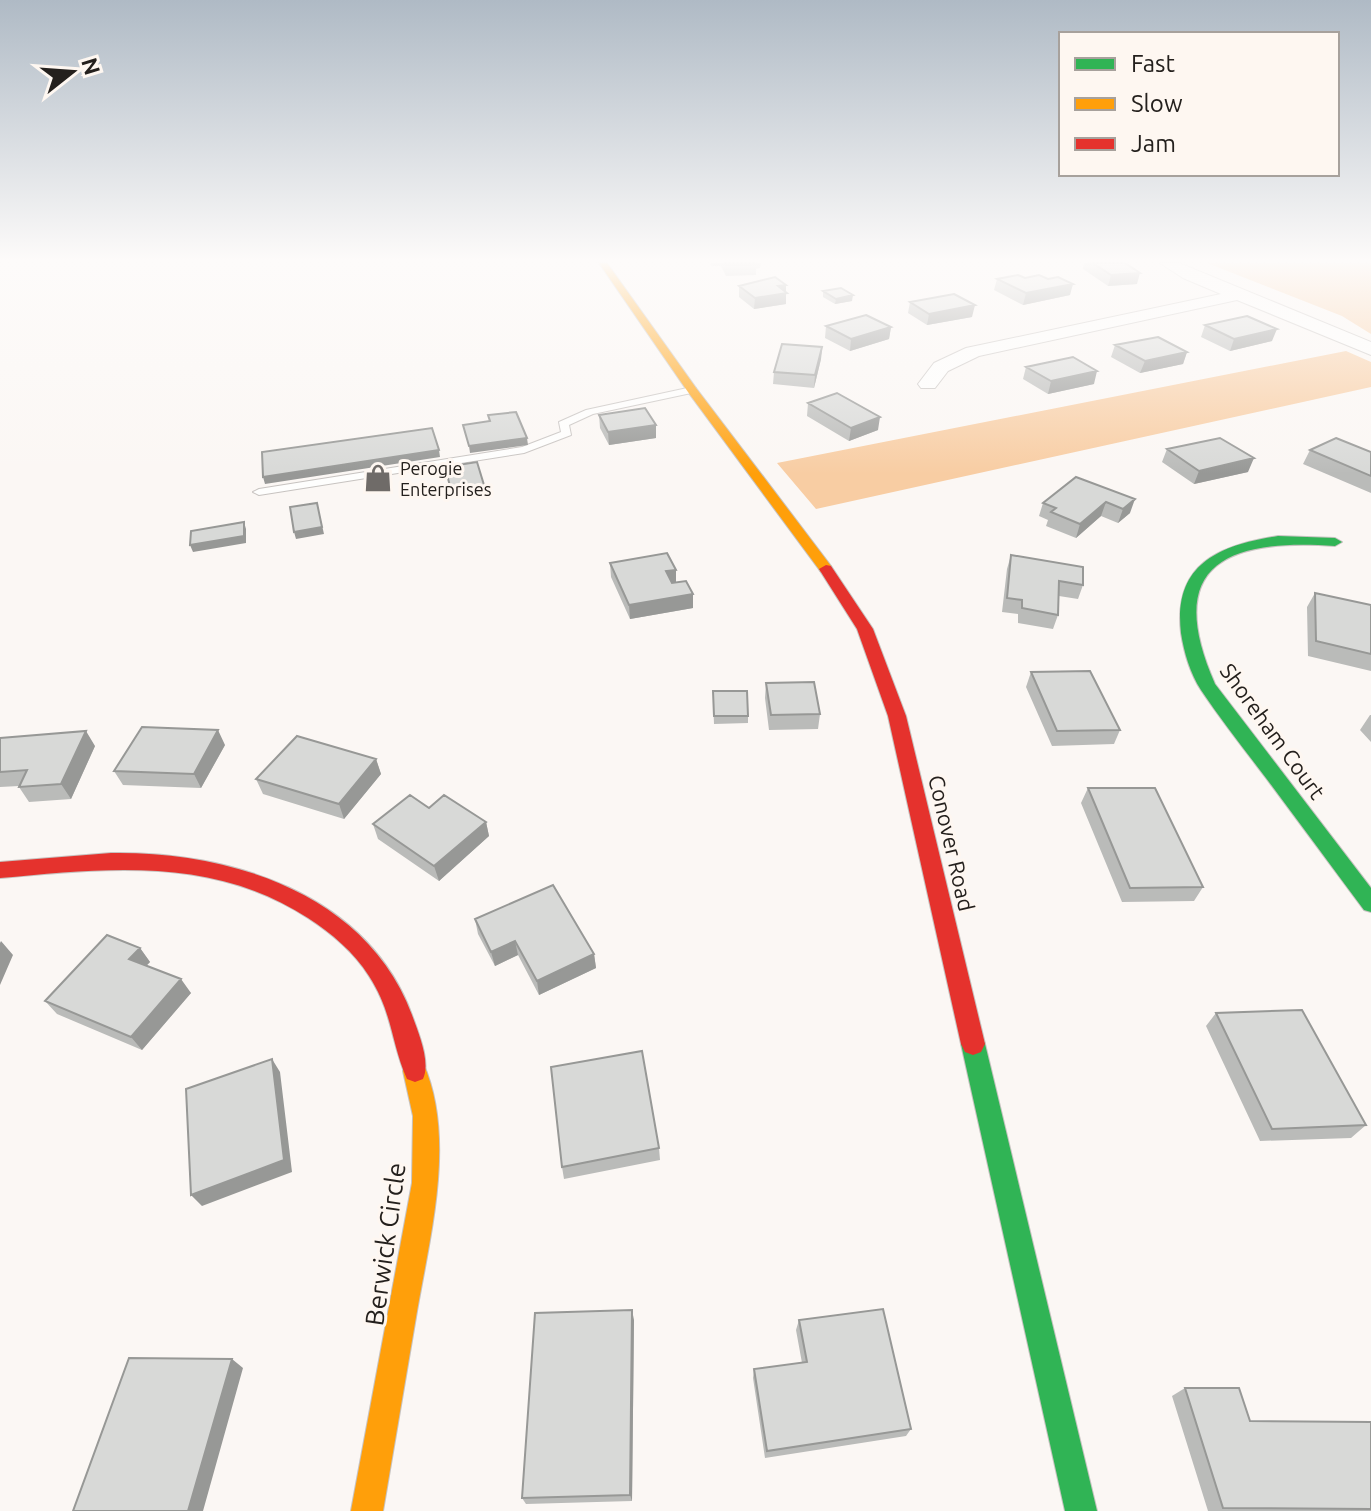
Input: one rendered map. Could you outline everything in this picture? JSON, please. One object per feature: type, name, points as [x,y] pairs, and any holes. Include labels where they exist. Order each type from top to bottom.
[{"type":"street","name":"Conover Road","points":[[652,334],[844,593],[865,629],[883,671],[915,792],[1081,1511]]},
{"type":"street","points":[[928,384],[941,367],[973,352],[1059,334]]},
{"type":"street","points":[[1333,334],[1371,349]]},
{"type":"street","name":"Shoreham Court","points":[[1335,542],[1275,537],[1215,557],[1196,577],[1188,594],[1184,616],[1186,637],[1207,686],[1371,904]]},
{"type":"street","name":"Berwick Circle","points":[[0,870],[104,861],[161,863],[237,876],[284,895],[330,920],[366,953],[392,994],[407,1035],[425,1116],[425,1183],[367,1511]]},
{"type":"lane","points":[[259,492],[524,450],[567,433],[563,424],[590,412],[692,390]]},
{"type":"shaded area","points":[[1346,351],[1371,362],[1371,387],[816,509],[777,463]]},
{"type":"building","points":[[840,334],[869,334],[851,339]]},
{"type":"building","points":[[1223,334],[1258,334],[1234,339]]},
{"type":"building","points":[[1158,337],[1187,352],[1145,361],[1115,345]]},
{"type":"building","points":[[782,344],[822,347],[815,375],[774,372]]},
{"type":"building","points":[[1073,357],[1097,371],[1051,381],[1026,367]]},
{"type":"building","points":[[837,393],[880,417],[851,428],[808,403]]},
{"type":"building","points":[[645,408],[656,425],[608,432],[599,415]]},
{"type":"building","points":[[516,412],[527,438],[469,446],[463,425],[490,421],[488,415]]},
{"type":"building","points":[[432,428],[439,450],[263,477],[262,452]]},
{"type":"building","points":[[1220,438],[1254,458],[1199,471],[1167,449]]},
{"type":"building","points":[[1336,438],[1371,452],[1371,476],[1310,450]]},
{"type":"building","points":[[477,462],[484,485],[451,490],[445,467]]},
{"type":"building","points":[[1076,477],[1135,499],[1123,509],[1106,502],[1080,524],[1051,512],[1056,508],[1043,503]]},
{"type":"building","points":[[317,503],[322,527],[294,532],[290,507]]},
{"type":"building","points":[[244,522],[244,536],[190,545],[191,531]]},
{"type":"building","points":[[667,553],[676,570],[666,571],[672,583],[686,581],[693,594],[629,605],[610,563]]},
{"type":"building","points":[[1011,555],[1083,567],[1083,585],[1059,581],[1058,615],[1022,608],[1022,600],[1007,598]]},
{"type":"building","points":[[1315,593],[1371,605],[1371,654],[1316,641]]},
{"type":"building","points":[[1090,671],[1120,730],[1057,731],[1031,672]]},
{"type":"building","points":[[814,682],[820,714],[771,715],[766,683]]},
{"type":"building","points":[[713,691],[747,691],[748,716],[714,716]]},
{"type":"building","points":[[142,727],[218,730],[194,774],[114,771]]},
{"type":"building","points":[[86,731],[61,784],[19,787],[27,770],[0,772],[0,738]]},
{"type":"building","points":[[297,736],[376,759],[339,804],[256,779]]},
{"type":"building","points":[[1088,788],[1155,788],[1203,887],[1130,888]]},
{"type":"building","points":[[410,795],[429,808],[444,795],[486,822],[434,866],[373,824]]},
{"type":"building","points":[[553,885],[594,954],[537,981],[515,941],[491,952],[475,919]]},
{"type":"building","points":[[107,935],[140,948],[129,959],[181,979],[131,1037],[45,1001]]},
{"type":"building","points":[[1302,1010],[1366,1125],[1272,1129],[1216,1013]]},
{"type":"building","points":[[642,1051],[659,1148],[562,1167],[551,1067]]},
{"type":"building","points":[[272,1059],[284,1160],[191,1195],[186,1089]]},
{"type":"building","points":[[883,1309],[911,1429],[767,1451],[754,1369],[807,1362],[799,1320]]},
{"type":"building","points":[[632,1310],[630,1495],[522,1498],[535,1313]]},
{"type":"building","points":[[129,1358],[232,1359],[188,1511],[73,1511]]},
{"type":"building","points":[[1185,1388],[1239,1388],[1250,1421],[1371,1422],[1371,1509],[1223,1508]]},
{"type":"traffic: fast","points":[[1335,542],[1278,541],[1226,553],[1205,567],[1192,586],[1186,612],[1192,651],[1207,686],[1371,904]]},
{"type":"traffic: fast","points":[[973,1044],[1081,1511]]},
{"type":"traffic: slow","points":[[652,334],[826,569]]},
{"type":"traffic: slow","points":[[367,1511],[425,1183],[425,1116],[415,1071]]},
{"type":"traffic: jam","points":[[826,569],[865,629],[897,716],[973,1044]]},
{"type":"traffic: jam","points":[[0,870],[133,860],[177,863],[240,877],[302,903],[330,921],[376,967],[400,1013],[415,1071]]},
{"type":"place","name":"Perogie Enterprises","points":[[378,478]]}]
